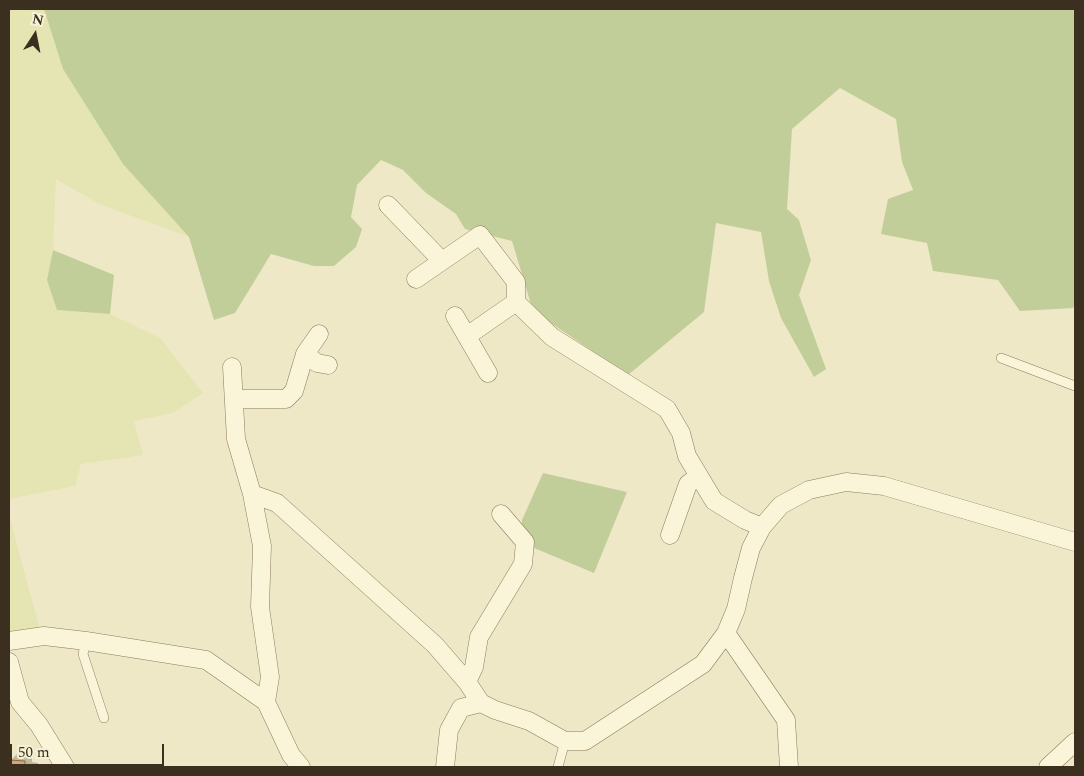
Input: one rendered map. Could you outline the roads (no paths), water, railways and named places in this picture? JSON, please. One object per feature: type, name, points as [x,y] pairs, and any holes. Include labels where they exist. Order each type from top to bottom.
[{"type":"street","points":[[388,205],[442,261]]},
{"type":"street","points":[[416,279],[480,235],[516,282],[516,302],[552,337],[667,409],[681,433],[687,456],[714,501],[745,520],[762,527]]},
{"type":"street","points":[[466,336],[516,302]]},
{"type":"street","points":[[455,316],[488,373]]},
{"type":"street","points":[[234,398],[286,399],[294,391],[304,354],[319,334]]},
{"type":"street","points":[[304,354],[318,363],[328,365]]},
{"type":"street","points":[[232,367],[236,438],[252,494],[262,546],[260,607],[270,677],[266,702]]},
{"type":"street","points":[[670,535],[688,484],[699,476]]},
{"type":"street","points":[[252,494],[277,503],[435,645],[467,682],[481,703],[495,710],[529,721],[565,741],[585,741],[703,664],[726,633],[736,609],[751,548],[762,527],[781,505],[809,490],[846,482],[884,486],[1075,542]]},
{"type":"street","points":[[467,682],[474,667],[479,637],[523,564],[525,542],[501,514]]},
{"type":"street","points":[[726,633],[786,720],[789,767]]},
{"type":"street","points":[[9,641],[44,636],[206,660],[266,702],[291,755],[300,767]]},
{"type":"street","points":[[9,662],[20,702],[39,725],[65,767]]},
{"type":"street","points":[[445,767],[449,730],[461,708],[481,703]]},
{"type":"street","points":[[1048,767],[1075,742]]},
{"type":"lane","points":[[1001,358],[1075,386]]},
{"type":"lane","points":[[86,641],[83,654],[104,718]]},
{"type":"lane","points":[[558,767],[565,741]]}]
